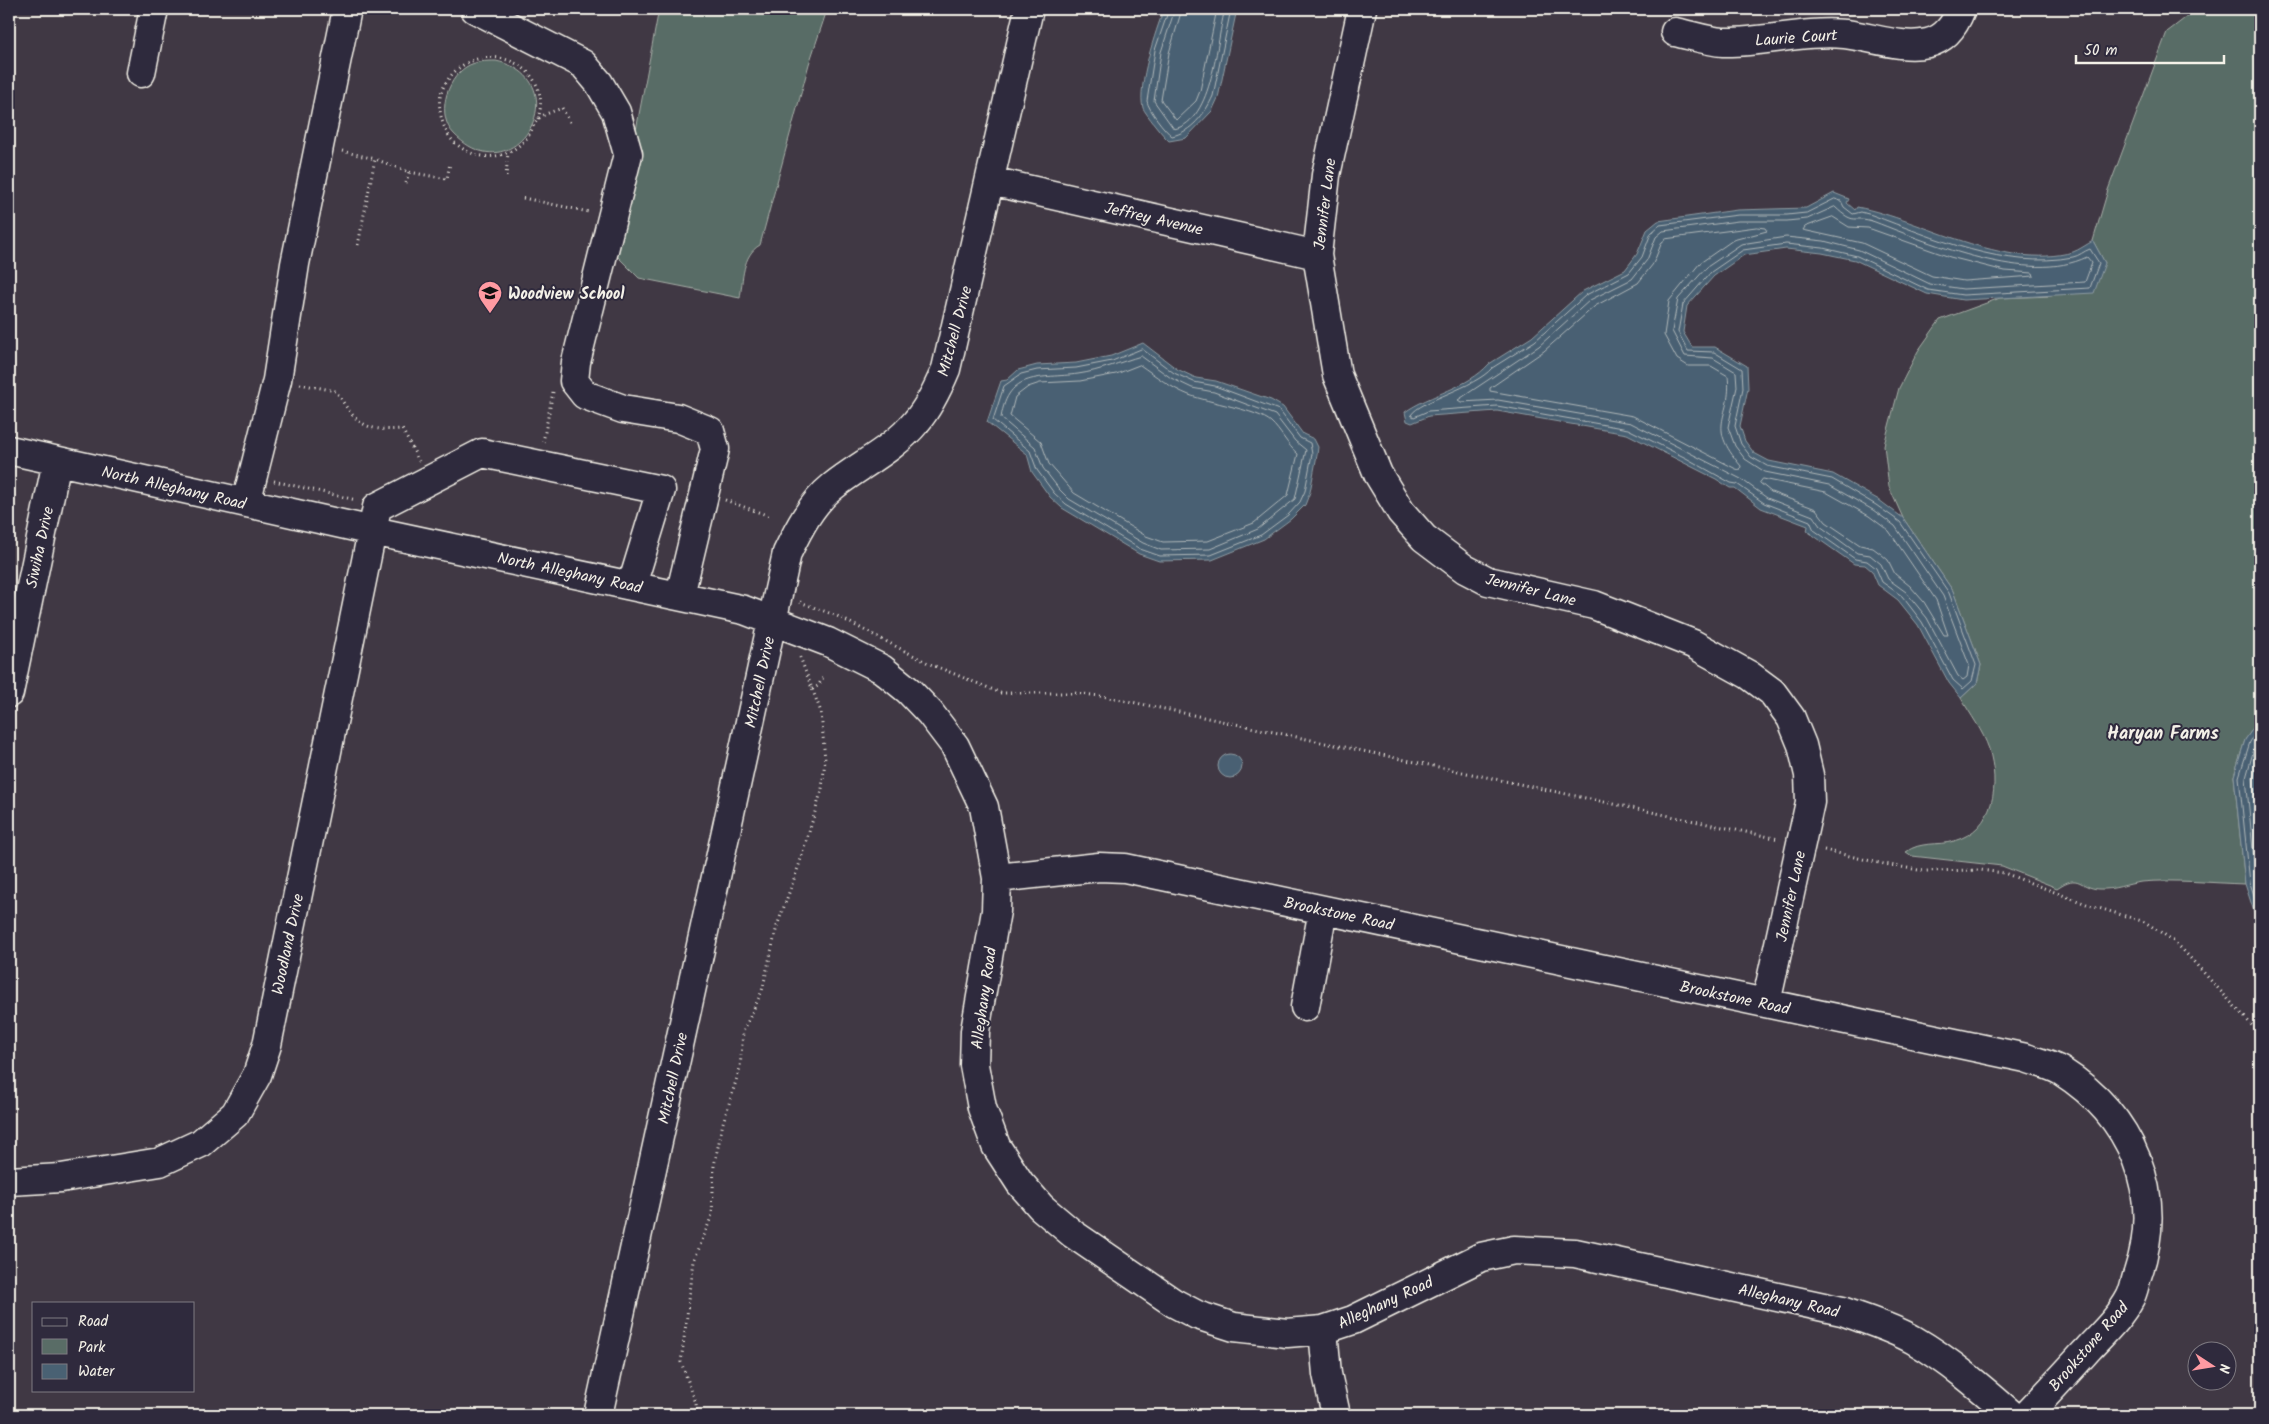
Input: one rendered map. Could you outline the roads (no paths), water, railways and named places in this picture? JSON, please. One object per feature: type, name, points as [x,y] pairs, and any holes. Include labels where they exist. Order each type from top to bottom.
[{"type":"street","points":[[141,73],[154,9]]},
{"type":"street","points":[[246,503],[277,380],[295,264],[347,9]]},
{"type":"street","points":[[475,9],[583,64],[598,83],[616,112],[628,154],[576,362],[574,381],[585,395],[623,409],[678,418],[710,431],[715,448],[680,595]]},
{"type":"street","name":"Mitchell Drive","points":[[598,1415],[787,553],[799,526],[830,488],[887,450],[916,423],[935,394],[946,369],[991,181],[1029,9]]},
{"type":"street","name":"Jennifer Lane","points":[[1362,9],[1326,175],[1317,255],[1337,375],[1378,474],[1401,512],[1424,538],[1450,559],[1488,581],[1594,605],[1693,644],[1749,674],[1772,692],[1791,718],[1802,745],[1809,775],[1810,802],[1766,1003]]},
{"type":"street","name":"Laurie Court","points":[[1675,32],[1722,42],[1811,33],[1846,34],[1910,45],[1930,42],[1945,35],[1957,20],[1961,9]]},
{"type":"street","name":"Jeffrey Avenue","points":[[991,181],[1317,255]]},
{"type":"street","name":"North Alleghany Road","points":[[9,450],[372,531],[744,610],[775,609],[798,630],[854,653],[882,669],[909,691],[930,713],[955,746],[984,807],[997,878]]},
{"type":"street","name":"Woodland Drive","points":[[9,1181],[61,1178],[160,1162],[201,1143],[235,1114],[257,1075],[267,1045],[377,507],[482,453],[660,490],[632,585]]},
{"type":"street","name":"Siwiha Drive","points":[[9,693],[58,461]]},
{"type":"street","name":"Brookstone Road","points":[[997,878],[1099,867],[1125,868],[2026,1058],[2060,1070],[2092,1094],[2119,1126],[2133,1148],[2144,1180],[2149,1220],[2144,1254],[2130,1298],[2116,1318],[2027,1415]]},
{"type":"street","name":"Alleghany Road","points":[[997,878],[996,911],[976,1031],[974,1065],[982,1108],[996,1146],[1020,1183],[1041,1207],[1073,1234],[1182,1307],[1234,1327],[1288,1333],[1323,1330],[1353,1320],[1481,1257],[1514,1250],[1575,1253],[1842,1311],[1882,1325],[1913,1339],[1962,1371],[2012,1415]]},
{"type":"street","points":[[1304,1007],[1322,910]]},
{"type":"street","points":[[1323,1330],[1327,1374],[1336,1415]]},
{"type":"water","points":[[1164,9],[1237,9],[1218,98],[1212,111],[1186,138],[1169,141],[1144,111],[1142,98],[1148,58]]},
{"type":"water","points":[[1834,193],[1849,199],[1847,203],[1855,210],[1857,207],[1883,213],[1992,250],[2019,255],[2046,256],[2073,252],[2093,241],[2105,263],[2094,293],[1963,300],[1927,294],[1855,260],[1822,253],[1786,249],[1744,255],[1714,276],[1687,306],[1683,332],[1692,347],[1715,347],[1747,366],[1748,388],[1740,426],[1745,441],[1754,453],[1769,461],[1833,474],[1879,500],[1903,518],[1953,591],[1981,665],[1977,683],[1961,698],[1949,683],[1918,625],[1898,600],[1878,585],[1872,571],[1865,565],[1854,564],[1807,531],[1808,526],[1761,508],[1735,488],[1730,488],[1627,434],[1497,411],[1429,416],[1412,423],[1407,421],[1405,412],[1471,379],[1489,364],[1532,337],[1583,291],[1625,270],[1637,254],[1647,230],[1658,221],[1737,210],[1806,208]]},
{"type":"water","points":[[1143,343],[1177,369],[1196,378],[1216,381],[1271,400],[1283,407],[1303,434],[1314,439],[1318,447],[1317,455],[1310,492],[1305,505],[1291,519],[1264,539],[1212,560],[1159,561],[1139,554],[1062,508],[1050,497],[1032,472],[1027,454],[987,422],[1001,381],[1007,380],[1018,370],[1037,365],[1076,363],[1111,356]]},
{"type":"water","points":[[2260,718],[2260,975],[2259,927],[2245,884],[2234,776],[2245,740]]},
{"type":"water","points":[[1230,754],[1235,755],[1241,761],[1241,771],[1235,777],[1230,778],[1225,777],[1219,771],[1218,766],[1219,761],[1225,755]]},
{"type":"place","name":"Woodview School","points":[[490,314]]},
{"type":"district","name":"Haryan Farms","points":[[2163,733]]}]
